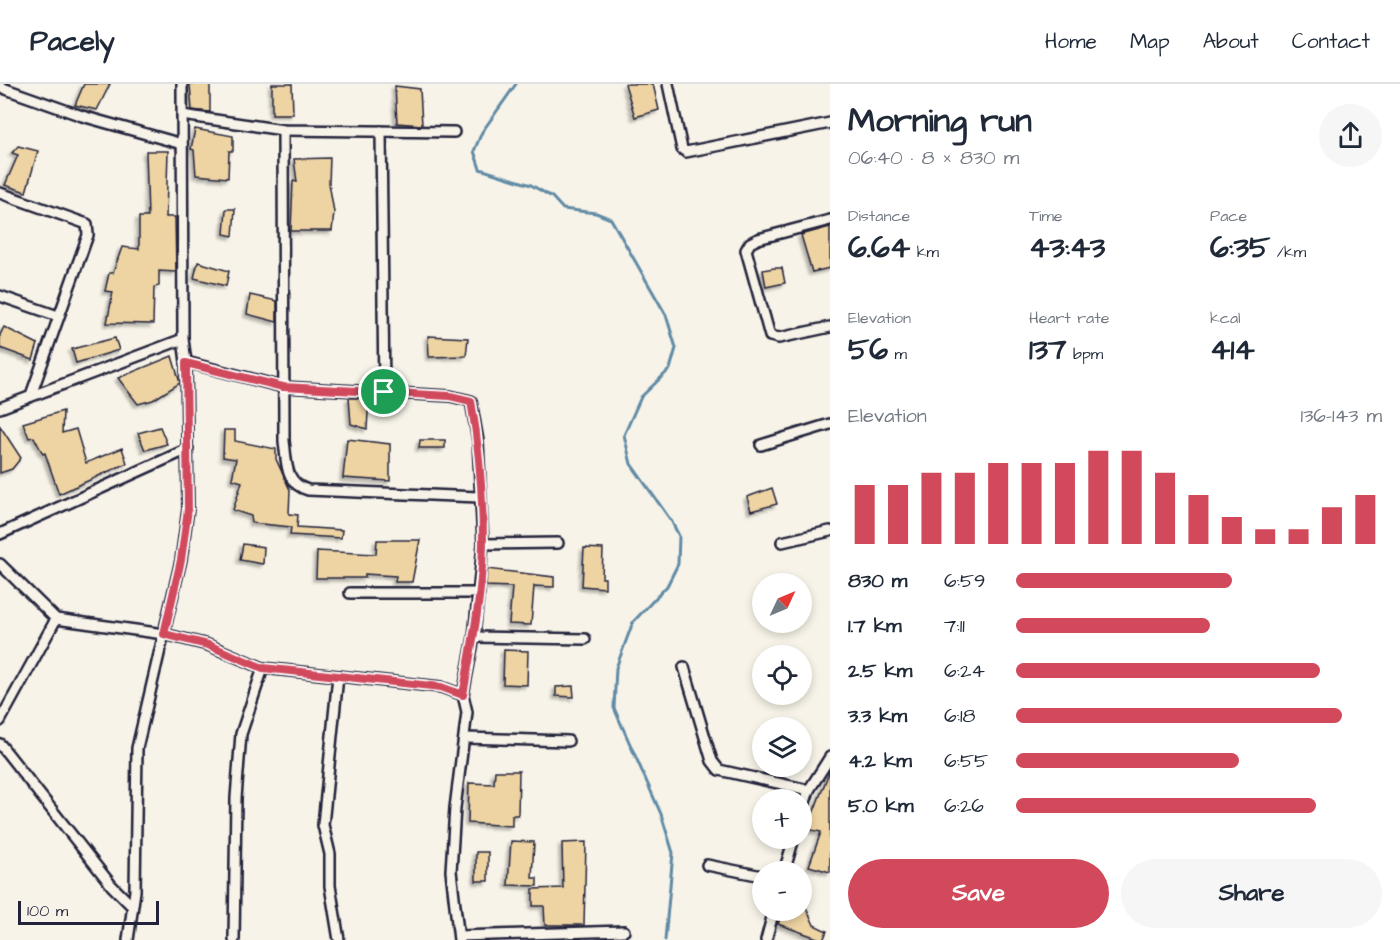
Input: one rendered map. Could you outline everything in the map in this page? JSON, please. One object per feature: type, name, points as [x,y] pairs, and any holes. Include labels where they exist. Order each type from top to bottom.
[{"type":"street","points":[[128,940],[135,891],[137,748],[181,560],[188,509],[186,363],[183,339],[182,84]]},
{"type":"street","points":[[668,84],[682,149],[686,152],[830,123]]},
{"type":"street","points":[[0,87],[82,116],[182,144]]},
{"type":"street","points":[[182,114],[284,130],[454,132]]},
{"type":"street","points":[[284,130],[283,387],[284,441],[290,480],[295,487],[308,490],[480,497]]},
{"type":"street","points":[[381,131],[384,392]]},
{"type":"street","points":[[0,193],[87,224],[88,235],[31,395]]},
{"type":"street","points":[[830,220],[758,239],[750,243],[746,250],[770,336],[779,338],[830,327]]},
{"type":"street","points":[[0,296],[58,316]]},
{"type":"street","points":[[0,408],[183,339]]},
{"type":"street","points":[[186,363],[283,387],[450,396],[471,401],[478,441],[483,543],[474,637],[463,695],[467,712],[455,808],[451,871],[459,938],[624,931]]},
{"type":"street","points":[[761,445],[830,424]]},
{"type":"street","points":[[0,534],[188,449]]},
{"type":"street","points":[[782,542],[830,531]]},
{"type":"street","points":[[483,543],[558,543]]},
{"type":"street","points":[[0,564],[56,619],[164,634],[208,645],[263,668],[441,687],[463,695]]},
{"type":"street","points":[[350,593],[479,593]]},
{"type":"street","points":[[0,721],[56,619]]},
{"type":"street","points":[[474,637],[585,639]]},
{"type":"street","points":[[684,667],[712,762],[719,770],[809,789],[830,757]]},
{"type":"street","points":[[234,940],[236,798],[242,735],[263,668]]},
{"type":"street","points":[[338,676],[323,825],[330,854],[330,886],[339,940]]},
{"type":"street","points":[[465,738],[568,741]]},
{"type":"street","points":[[1,746],[112,886],[132,906]]},
{"type":"street","points":[[707,865],[752,874]]},
{"type":"street","points":[[766,940],[771,921]]},
{"type":"building","points":[[84,84],[110,84],[97,110],[75,105]]},
{"type":"building","points":[[190,84],[210,84],[210,112],[192,110]]},
{"type":"building","points":[[272,84],[292,84],[293,114],[272,114]]},
{"type":"building","points":[[625,84],[653,84],[659,110],[635,117]]},
{"type":"building","points":[[395,86],[420,89],[422,125],[397,123]]},
{"type":"building","points":[[195,129],[233,136],[233,151],[229,151],[228,178],[196,175],[194,150],[191,149]]},
{"type":"building","points":[[18,146],[38,151],[26,192],[5,185],[18,155],[12,153]]},
{"type":"building","points":[[146,151],[168,151],[166,217],[175,217],[176,272],[159,271],[159,286],[154,287],[153,324],[107,323],[113,292],[105,291],[109,273],[113,273],[122,247],[139,249],[139,217],[148,217]]},
{"type":"building","points":[[330,158],[329,183],[334,212],[332,231],[291,231],[293,181],[297,182],[294,159]]},
{"type":"building","points":[[226,209],[235,209],[233,236],[224,234]]},
{"type":"building","points":[[830,227],[830,268],[812,272],[801,235]]},
{"type":"building","points":[[198,262],[229,271],[226,286],[194,278]]},
{"type":"building","points":[[782,268],[785,283],[766,287],[763,270]]},
{"type":"building","points":[[250,295],[277,301],[277,322],[247,314]]},
{"type":"building","points":[[4,327],[38,344],[33,360],[0,348],[0,335]]},
{"type":"building","points":[[428,336],[468,338],[466,356],[429,357]]},
{"type":"building","points":[[115,338],[119,350],[76,363],[72,349]]},
{"type":"building","points":[[172,356],[180,383],[153,400],[138,404],[118,378]]},
{"type":"building","points":[[349,398],[369,398],[367,429],[351,424]]},
{"type":"building","points":[[63,411],[62,433],[76,429],[86,463],[122,448],[127,463],[59,494],[45,453],[43,454],[34,437],[29,438],[23,423]]},
{"type":"building","points":[[0,426],[21,458],[12,469],[0,473]]},
{"type":"building","points":[[160,427],[167,444],[145,450],[138,433]]},
{"type":"building","points":[[224,430],[235,430],[235,441],[276,449],[276,459],[290,490],[289,514],[298,515],[297,527],[342,530],[341,538],[290,535],[291,527],[252,523],[251,516],[233,510],[242,482],[232,479],[236,459],[223,457]]},
{"type":"building","points":[[347,439],[390,444],[390,481],[343,478]]},
{"type":"building","points":[[420,440],[445,440],[445,448],[419,448]]},
{"type":"building","points":[[772,488],[777,504],[751,511],[747,497]]},
{"type":"building","points":[[377,540],[420,540],[412,582],[395,582],[396,576],[365,574],[365,578],[316,578],[317,551],[376,554]]},
{"type":"building","points":[[243,544],[264,547],[263,564],[240,560]]},
{"type":"building","points":[[584,548],[603,549],[602,578],[605,578],[605,588],[582,586]]},
{"type":"building","points":[[487,569],[554,577],[554,587],[534,586],[531,625],[509,624],[512,587],[486,586]]},
{"type":"building","points":[[504,650],[528,651],[527,685],[503,684]]},
{"type":"building","points":[[573,686],[574,697],[556,696],[556,687]]},
{"type":"building","points":[[830,770],[830,872],[812,867],[811,861],[821,832],[812,830],[812,816]]},
{"type":"building","points":[[495,771],[519,771],[518,815],[512,815],[512,826],[468,823],[469,783],[494,784]]},
{"type":"building","points":[[511,841],[534,842],[532,878],[537,878],[537,886],[508,885]]},
{"type":"building","points":[[586,842],[584,925],[545,925],[544,906],[533,906],[533,889],[563,888],[562,843]]},
{"type":"building","points":[[476,852],[488,852],[488,881],[476,881]]},
{"type":"building","points":[[812,920],[814,925],[827,931],[823,940],[778,924],[779,921]]},
{"type":"waterway","points":[[516,84],[482,132],[474,151],[480,169],[531,185],[552,197],[563,209],[596,213],[611,219],[666,315],[676,348],[670,369],[641,397],[624,435],[631,464],[672,522],[679,536],[678,564],[667,586],[633,622],[616,668],[614,708],[661,814],[673,853],[665,940]]},
{"type":"route","points":[[186,363],[283,387],[384,392],[450,396],[471,401],[478,441],[483,543],[474,637],[463,695],[441,687],[263,668],[208,645],[164,634],[181,560],[188,509],[186,363]]}]
